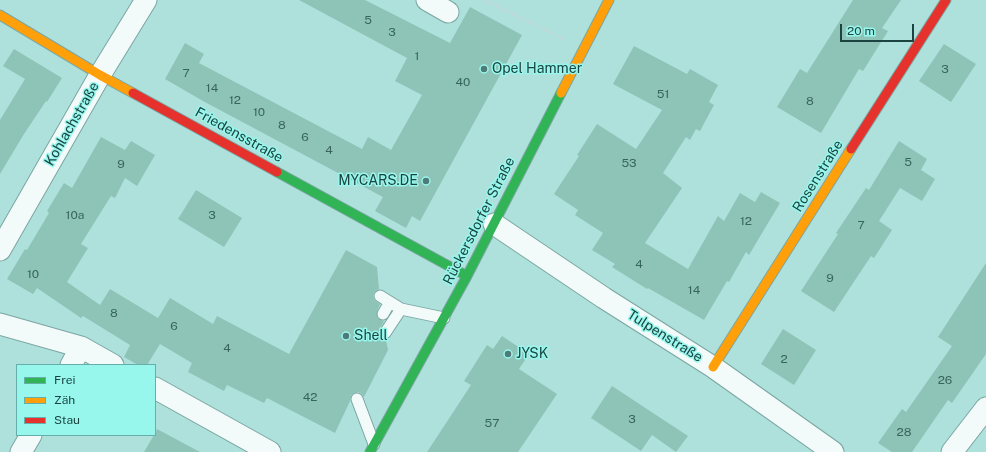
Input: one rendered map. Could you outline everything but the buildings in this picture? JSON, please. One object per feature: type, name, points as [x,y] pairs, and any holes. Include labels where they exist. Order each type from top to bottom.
[{"type":"street","name":"Kohlachstraße","points":[[0,250],[100,75],[146,0]]},
{"type":"street","points":[[426,0],[448,12]]},
{"type":"street","name":"Rückersdorfer Straße","points":[[372,448],[410,382],[467,276],[609,0]]},
{"type":"street","name":"Rosenstraße","points":[[713,367],[946,0]]},
{"type":"street","name":"Friedensstraße","points":[[0,15],[100,75],[467,276]]},
{"type":"street","name":"Tulpenstraße","points":[[494,224],[604,298],[713,367],[833,452]]},
{"type":"street","points":[[0,324],[81,347],[111,364]]},
{"type":"street","points":[[72,364],[81,347]]},
{"type":"street","points":[[156,389],[270,452]]},
{"type":"street","points":[[952,452],[986,408]]},
{"type":"street","points":[[21,452],[30,436]]},
{"type":"lane","points":[[380,296],[401,309],[444,318]]},
{"type":"lane","points":[[383,314],[390,302]]},
{"type":"lane","points":[[385,333],[401,309]]},
{"type":"lane","points":[[357,398],[372,448]]},
{"type":"path","points":[[485,0],[584,48]]},
{"type":"traffic: fast","points":[[370,452],[467,276],[561,93]]},
{"type":"traffic: fast","points":[[277,172],[467,276]]},
{"type":"traffic: slow","points":[[561,93],[609,0]]},
{"type":"traffic: slow","points":[[0,15],[133,93]]},
{"type":"traffic: slow","points":[[713,367],[851,149]]},
{"type":"traffic: jam","points":[[851,149],[946,0]]},
{"type":"traffic: jam","points":[[133,93],[277,172]]},
{"type":"place","name":"Opel Hammer","points":[[484,69]]},
{"type":"place","name":"MYCARS.DE","points":[[426,181]]},
{"type":"place","name":"Shell","points":[[346,336]]},
{"type":"place","name":"JYSK","points":[[508,354]]}]
